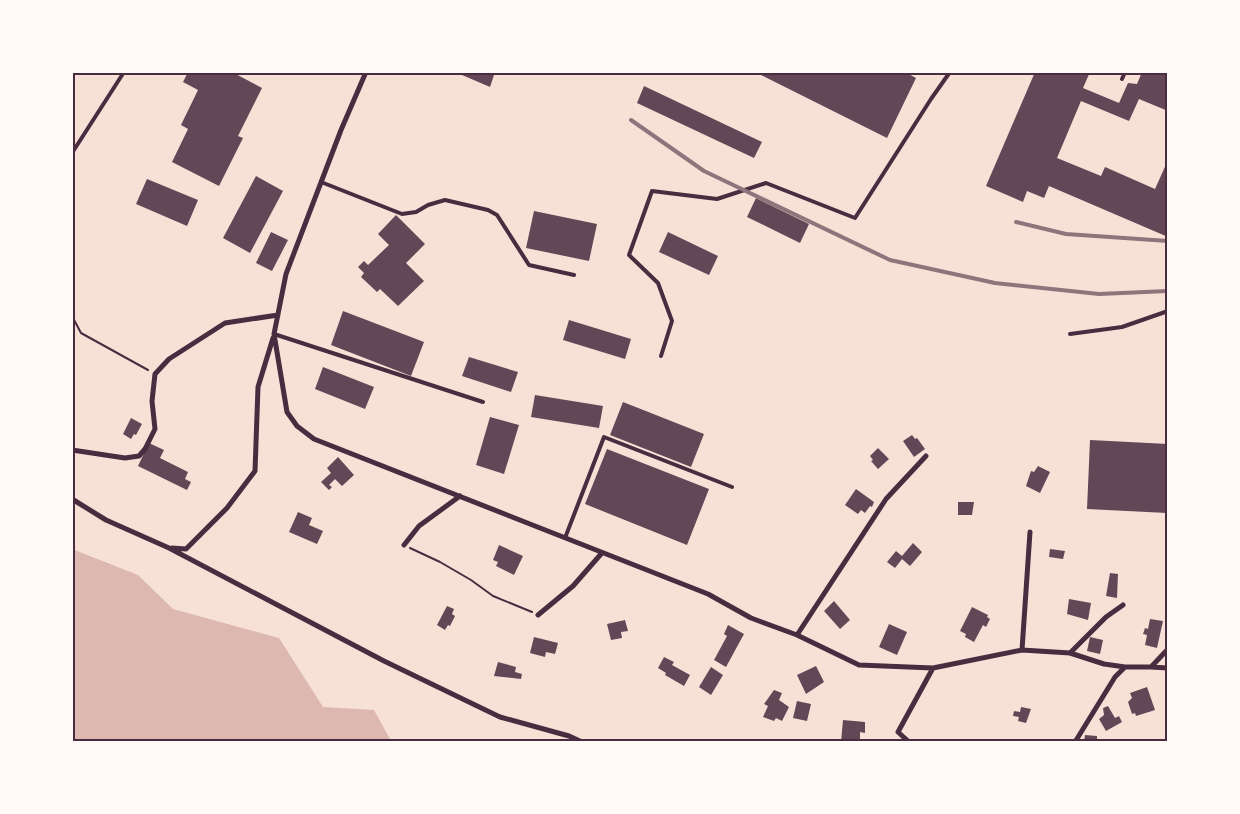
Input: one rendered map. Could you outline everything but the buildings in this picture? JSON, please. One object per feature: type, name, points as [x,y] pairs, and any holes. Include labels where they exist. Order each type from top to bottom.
[{"type":"street","points":[[169,548],[186,549],[227,508],[254,472],[258,387],[274,334],[286,274],[366,72]]},
{"type":"street","points":[[72,450],[125,458],[139,456],[155,429],[152,401],[155,374],[169,359],[225,323],[278,314]]},
{"type":"street","points":[[274,334],[287,412],[297,426],[314,439],[566,538],[601,554],[643,567],[708,594],[751,618],[797,634],[859,665],[933,668],[1022,650],[1070,653],[1104,664],[1168,668]]},
{"type":"street","points":[[797,634],[886,499],[926,456]]},
{"type":"street","points":[[404,545],[419,526],[460,496]]},
{"type":"street","points":[[72,499],[106,520],[169,548],[384,661],[500,717],[569,736],[582,742]]},
{"type":"street","points":[[1022,650],[1030,532]]},
{"type":"street","points":[[538,615],[573,586],[601,554]]},
{"type":"street","points":[[1070,653],[1106,617],[1123,605]]},
{"type":"street","points":[[1151,667],[1168,649]]},
{"type":"street","points":[[1075,742],[1115,677],[1125,666]]},
{"type":"street","points":[[909,742],[898,732],[933,668]]},
{"type":"lane","points":[[72,153],[124,72]]},
{"type":"lane","points":[[661,356],[672,321],[658,283],[629,255],[652,192],[717,199],[766,183],[855,218],[950,72]]},
{"type":"lane","points":[[1122,79],[1125,72]]},
{"type":"lane","points":[[321,182],[402,214],[416,212],[428,205],[445,200],[488,210],[497,215],[529,265],[574,275]]},
{"type":"lane","points":[[1070,334],[1122,327],[1168,311]]},
{"type":"lane","points":[[274,334],[483,402]]},
{"type":"lane","points":[[566,538],[604,437],[732,487]]},
{"type":"path","points":[[72,316],[81,333],[155,374]]},
{"type":"path","points":[[404,545],[440,562],[471,580],[493,596],[538,615]]},
{"type":"shaded area","points":[[72,549],[138,575],[173,609],[279,638],[323,707],[374,710],[391,741],[73,741]]},
{"type":"railway","points":[[631,120],[704,171],[890,260],[995,283],[1099,294],[1168,291]]},
{"type":"railway","points":[[1016,222],[1066,234],[1168,241]]}]
